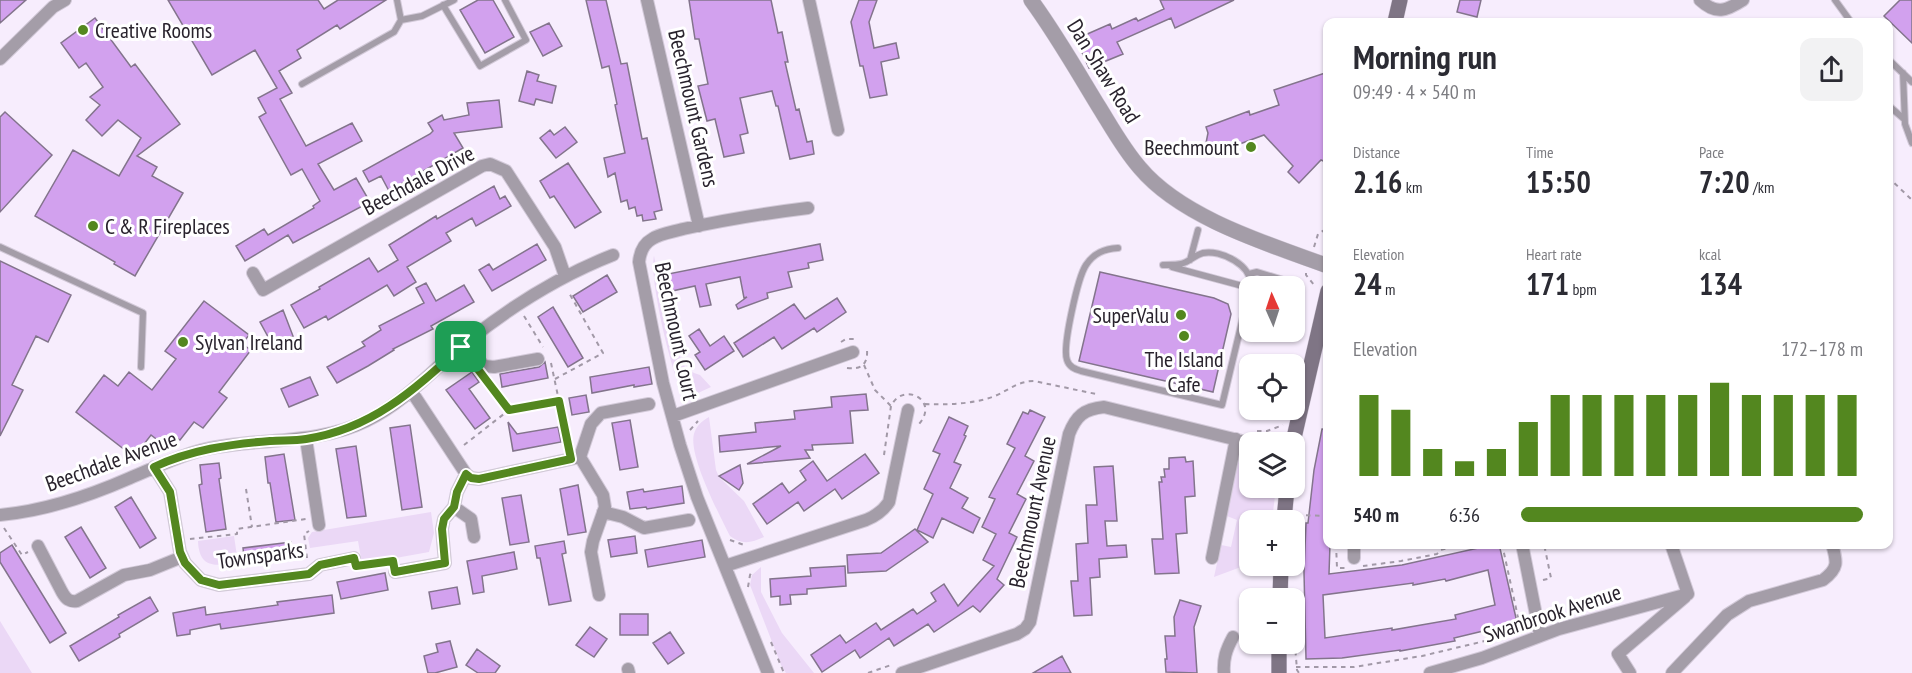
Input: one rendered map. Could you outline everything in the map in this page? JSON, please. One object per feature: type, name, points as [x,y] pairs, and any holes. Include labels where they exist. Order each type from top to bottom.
[{"type":"main road","points":[[1396,18],[1400,0]]},
{"type":"main road","points":[[1295,432],[1323,301]]},
{"type":"main road","points":[[1279,654],[1279,673]]},
{"type":"street","points":[[0,59],[53,7],[65,0]]},
{"type":"street","name":"Beechmount Gardens","points":[[647,0],[699,226]]},
{"type":"street","points":[[809,0],[838,130]]},
{"type":"street","name":"Dan Shaw Road","points":[[1031,0],[1046,20],[1119,139],[1150,179],[1181,202],[1222,225],[1323,264]]},
{"type":"street","points":[[1700,0],[1712,10],[1721,10],[1743,0]]},
{"type":"street","name":"Beechdale Drive","points":[[253,273],[263,290],[482,166],[490,164],[506,171],[555,247],[563,278]]},
{"type":"street","name":"Beechmount Court","points":[[673,416],[663,383],[639,262],[640,253],[650,239],[660,235],[699,226],[808,208]]},
{"type":"street","name":"Beechdale Avenue","points":[[1,515],[50,507],[93,493],[201,450],[269,441],[306,439],[366,421],[412,392],[465,344],[494,322],[579,268],[613,255]]},
{"type":"street","points":[[465,344],[484,366],[494,367],[538,359]]},
{"type":"street","points":[[768,673],[680,445],[673,416],[853,352]]},
{"type":"street","points":[[412,392],[466,474],[471,478],[479,479],[575,458]]},
{"type":"street","points":[[575,458],[591,424],[601,413],[650,404]]},
{"type":"street","name":"Beechmount Avenue","points":[[899,669],[1017,634],[1025,629],[1031,617],[1069,434],[1078,416],[1085,411],[1104,407],[1239,440]]},
{"type":"street","points":[[725,566],[877,515],[890,502],[908,410]]},
{"type":"street","name":"Townsparks","points":[[306,439],[318,521]]},
{"type":"street","points":[[1212,558],[1236,439]]},
{"type":"street","points":[[575,458],[603,495],[605,507],[591,552],[599,595]]},
{"type":"street","name":"Townsparks","points":[[154,467],[170,492],[182,557],[192,572],[201,580],[219,585],[309,574],[320,565],[354,558]]},
{"type":"street","points":[[395,572],[445,563],[442,529],[444,519],[454,507],[457,492],[466,474]]},
{"type":"street","points":[[454,507],[471,519],[474,537]]},
{"type":"street","points":[[603,512],[623,517],[644,528],[688,520]]},
{"type":"street","points":[[38,546],[62,592],[72,602],[78,601],[124,575],[150,570],[182,557]]},
{"type":"street","points":[[1353,564],[1354,549]]},
{"type":"street","points":[[1523,549],[1540,635]]},
{"type":"street","points":[[1630,673],[1618,654],[1688,594],[1673,549]]},
{"type":"street","points":[[1672,673],[1727,615],[1749,601],[1823,580],[1833,572],[1836,561],[1833,549]]},
{"type":"street","name":"Swanbrook Avenue","points":[[1430,673],[1482,658],[1540,635],[1688,594]]},
{"type":"street","points":[[1224,673],[1224,660],[1233,637]]},
{"type":"lane","points":[[302,84],[394,32],[400,20],[397,0]]},
{"type":"lane","points":[[400,20],[422,16],[454,0]]},
{"type":"lane","points":[[443,5],[480,66],[526,40],[505,0]]},
{"type":"lane","points":[[1835,0],[1848,18]]},
{"type":"lane","points":[[1893,64],[1912,82]]},
{"type":"lane","points":[[1903,73],[1905,119],[1912,143]]},
{"type":"lane","points":[[1893,109],[1905,119]]},
{"type":"lane","points":[[1190,260],[1198,230]]},
{"type":"lane","points":[[0,247],[143,313],[141,367]]},
{"type":"lane","points":[[1118,248],[1100,252],[1086,265],[1082,275],[1068,327],[1066,357],[1071,367],[1222,405],[1239,333]]},
{"type":"lane","points":[[1239,284],[1163,265],[1179,264],[1204,253],[1210,253],[1239,263],[1249,274],[1257,272],[1270,276]]},
{"type":"path","points":[[1893,182],[1912,200]]},
{"type":"path","points":[[1316,241],[1318,234],[1323,232]]},
{"type":"path","points":[[1308,267],[1306,275],[1323,295]]},
{"type":"path","points":[[555,379],[603,353],[563,278]]},
{"type":"path","points":[[837,345],[851,338],[860,339],[862,342]]},
{"type":"path","points":[[866,347],[864,365],[875,390],[891,406]]},
{"type":"path","points":[[844,368],[854,369],[864,365]]},
{"type":"path","points":[[482,374],[509,410]]},
{"type":"path","points":[[884,464],[891,406],[894,399],[900,395],[916,396],[925,404],[926,412],[916,427]]},
{"type":"path","points":[[453,454],[509,410],[559,401],[575,458]]},
{"type":"path","points":[[688,433],[700,420]]},
{"type":"path","points":[[246,489],[252,527]]},
{"type":"path","points":[[1,515],[2,524],[22,555],[38,546]]},
{"type":"path","points":[[1305,517],[1323,516]]},
{"type":"path","points":[[178,540],[237,534],[237,529],[318,521]]},
{"type":"path","points":[[309,574],[304,534],[318,521]]},
{"type":"path","points":[[726,535],[734,543],[749,545]]},
{"type":"path","points":[[1336,549],[1337,568],[1353,564],[1430,556],[1444,549]]},
{"type":"path","points":[[1504,549],[1522,633]]},
{"type":"path","points":[[354,558],[356,566],[393,561],[395,572]]},
{"type":"path","points":[[750,592],[748,581],[754,570]]},
{"type":"path","points":[[1296,667],[1368,665],[1422,656],[1488,640]]},
{"type":"path","points":[[770,641],[784,673]]},
{"type":"path","points":[[1296,654],[1296,667],[1299,673]]},
{"type":"path","points":[[868,673],[899,669]]},
{"type":"shaded area","points":[[654,256],[671,338],[685,367],[700,375],[711,387],[698,393],[689,392],[683,388],[674,371],[657,300]]},
{"type":"shaded area","points":[[709,417],[716,470],[719,477],[744,501],[764,537],[751,542],[734,539],[730,536],[719,515],[700,470],[693,444],[696,429]]},
{"type":"shaded area","points":[[1238,463],[1239,498],[1275,498],[1273,510],[1239,510],[1239,568],[1214,577],[1221,545],[1231,547],[1237,520],[1227,516]]},
{"type":"shaded area","points":[[431,512],[434,533],[429,552],[362,564],[358,541],[310,548],[308,538],[312,532]]},
{"type":"shaded area","points":[[234,536],[238,563],[216,565],[205,561],[199,550],[198,541]]},
{"type":"shaded area","points":[[761,567],[761,592],[782,633],[814,673],[786,673],[781,665],[750,585],[752,575]]},
{"type":"shaded area","points":[[0,621],[32,673],[0,673]]},
{"type":"building","points":[[0,0],[26,0],[0,23]]},
{"type":"building","points":[[168,0],[318,0],[324,9],[338,0],[386,0],[340,29],[337,25],[297,50],[301,58],[279,71],[292,93],[280,99],[306,146],[352,123],[362,141],[318,164],[334,190],[356,178],[370,202],[293,243],[288,235],[245,261],[236,246],[264,229],[268,235],[314,208],[313,206],[320,201],[302,169],[291,175],[259,117],[266,113],[258,98],[277,88],[255,50],[212,75]]},
{"type":"building","points":[[478,0],[493,0],[514,37],[485,53],[460,10]]},
{"type":"building","points":[[586,0],[606,0],[621,64],[627,63],[642,139],[647,138],[662,210],[654,212],[656,219],[643,221],[642,215],[637,216],[635,207],[629,209],[627,200],[621,202],[615,173],[608,177],[604,158],[625,153],[609,66],[602,68]]},
{"type":"building","points":[[689,0],[771,0],[778,33],[782,32],[788,62],[785,62],[796,110],[799,109],[807,142],[812,141],[814,154],[790,159],[778,106],[776,106],[772,91],[740,98],[748,133],[740,135],[744,153],[724,157],[715,119],[707,121],[698,86],[708,84],[699,39],[695,39]]},
{"type":"building","points":[[859,0],[877,0],[869,22],[874,48],[896,43],[899,58],[881,62],[887,95],[870,98],[863,66],[860,66],[851,22]]},
{"type":"building","points":[[1160,0],[1234,0],[1175,28],[1171,18],[1117,42],[1123,54],[1089,68],[1076,39],[1110,24],[1112,29],[1136,18],[1138,21],[1164,9]]},
{"type":"building","points":[[1460,0],[1481,0],[1477,17],[1457,12]]},
{"type":"building","points":[[1900,0],[1912,0],[1912,43],[1893,25],[1893,18],[1884,16]]},
{"type":"building","points":[[95,18],[131,67],[135,64],[180,124],[137,156],[157,167],[152,176],[183,193],[135,276],[35,216],[73,150],[119,176],[141,138],[118,120],[102,136],[86,120],[100,105],[90,97],[103,87],[86,63],[79,68],[61,43]]},
{"type":"building","points":[[549,23],[562,46],[543,56],[530,32]]},
{"type":"building","points":[[527,71],[539,75],[537,81],[556,86],[552,103],[536,99],[534,105],[519,101]]},
{"type":"building","points":[[1323,74],[1323,161],[1321,160],[1299,183],[1288,172],[1293,166],[1264,135],[1221,151],[1205,148],[1208,133],[1206,127],[1249,111],[1250,115],[1279,105],[1274,90]]},
{"type":"building","points":[[499,100],[502,127],[454,133],[463,148],[389,191],[381,176],[369,182],[363,171],[430,134],[433,131],[428,123],[442,115],[444,120],[469,115],[467,103]]},
{"type":"building","points":[[5,112],[52,155],[0,212],[0,117]]},
{"type":"building","points":[[565,127],[577,142],[556,158],[540,138],[550,130],[554,135]]},
{"type":"building","points":[[568,163],[601,212],[575,228],[554,196],[550,198],[540,181]]},
{"type":"building","points":[[494,186],[500,199],[505,196],[511,206],[476,226],[472,218],[446,233],[451,241],[407,267],[416,282],[394,296],[387,285],[328,320],[326,316],[304,328],[291,305],[369,258],[378,272],[398,260],[389,245],[436,216],[437,219]]},
{"type":"building","points":[[537,244],[546,260],[492,291],[479,270],[489,264],[493,270]]},
{"type":"building","points":[[820,244],[823,260],[808,263],[809,268],[788,272],[792,287],[767,293],[768,298],[738,309],[736,305],[747,297],[744,298],[740,277],[706,284],[711,305],[700,307],[695,286],[672,291],[668,274]]},
{"type":"building","points":[[0,261],[71,295],[48,342],[36,336],[12,385],[23,390],[0,436]]},
{"type":"building","points":[[1100,272],[1214,298],[1228,304],[1231,314],[1213,392],[1079,361]]},
{"type":"building","points":[[607,275],[617,292],[583,312],[573,296]]},
{"type":"building","points":[[426,283],[436,301],[464,285],[474,302],[431,326],[433,329],[393,349],[337,383],[327,367],[365,346],[362,342],[381,330],[379,326],[424,303],[416,288]]},
{"type":"building","points":[[837,298],[846,312],[817,332],[814,328],[782,349],[774,337],[743,357],[734,343],[794,304],[805,319]]},
{"type":"building","points":[[204,301],[249,335],[242,344],[251,350],[219,392],[227,398],[203,428],[194,422],[180,440],[172,434],[164,445],[151,435],[134,457],[76,412],[104,375],[118,386],[129,372],[152,390],[176,359],[165,351]]},
{"type":"building","points":[[553,307],[583,358],[568,367],[538,317]]},
{"type":"building","points":[[283,310],[293,336],[272,344],[260,322]]},
{"type":"building","points":[[699,329],[710,346],[724,336],[734,351],[705,370],[695,355],[700,352],[689,336]]},
{"type":"building","points":[[545,362],[548,378],[502,387],[500,374],[539,367]]},
{"type":"building","points":[[649,367],[652,384],[592,393],[590,377]]},
{"type":"building","points":[[472,372],[479,382],[469,389],[490,418],[475,429],[446,390]]},
{"type":"building","points":[[310,377],[318,395],[289,407],[281,389]]},
{"type":"building","points":[[866,394],[868,410],[850,411],[853,443],[812,445],[813,450],[805,450],[810,458],[747,464],[781,446],[720,452],[719,436],[756,432],[755,423],[795,419],[794,411],[832,407],[831,397]]},
{"type":"building","points":[[586,395],[589,412],[572,415],[569,398]]},
{"type":"building","points":[[1030,410],[1045,417],[1025,456],[1034,461],[1017,494],[1026,499],[1009,533],[1017,537],[997,579],[1004,585],[980,612],[973,606],[934,632],[928,624],[894,646],[889,638],[860,658],[855,650],[822,672],[811,655],[840,635],[846,643],[876,623],[881,630],[913,609],[917,614],[936,601],[931,593],[944,584],[958,606],[994,566],[983,560],[996,534],[982,527],[995,499],[989,497],[1015,448],[1007,444],[1023,412],[1028,414]]},
{"type":"building","points":[[949,417],[968,426],[954,462],[961,465],[950,488],[968,498],[962,508],[980,518],[973,533],[942,518],[933,538],[917,530],[933,494],[924,489],[940,454],[933,451]]},
{"type":"building","points":[[630,420],[638,467],[620,470],[612,423]]},
{"type":"building","points":[[508,422],[517,434],[558,427],[561,442],[513,451]]},
{"type":"building","points":[[410,425],[422,507],[402,510],[390,428]]},
{"type":"building","points":[[1323,429],[1323,549],[1330,549],[1329,574],[1402,565],[1474,549],[1500,549],[1519,631],[1502,635],[1500,627],[1454,638],[1455,641],[1400,651],[1342,658],[1306,659],[1304,576],[1306,523],[1308,523],[1314,470]],"holes":[[[1488,570],[1495,605],[1455,615],[1456,619],[1325,638],[1323,595],[1445,579],[1446,581]]]},
{"type":"building","points":[[356,446],[366,516],[347,518],[336,449]]},
{"type":"building","points":[[284,454],[295,520],[276,522],[265,457]]},
{"type":"building","points":[[865,454],[879,473],[842,499],[835,489],[804,511],[798,502],[767,524],[753,504],[782,483],[789,493],[806,480],[800,471],[813,461],[827,481]]},
{"type":"building","points":[[1185,457],[1186,462],[1193,461],[1195,496],[1185,497],[1187,533],[1176,534],[1179,573],[1155,574],[1152,539],[1163,539],[1159,482],[1162,482],[1161,477],[1165,477],[1164,469],[1169,469],[1169,458]]},
{"type":"building","points":[[219,463],[226,529],[206,532],[199,485],[202,484],[200,465]]},
{"type":"building","points":[[740,465],[743,483],[739,490],[719,476]]},
{"type":"building","points":[[1113,466],[1117,521],[1105,521],[1107,546],[1126,545],[1127,557],[1099,559],[1100,577],[1090,578],[1092,615],[1074,616],[1071,581],[1078,581],[1076,544],[1088,543],[1086,505],[1097,505],[1094,467]]},
{"type":"building","points":[[578,485],[586,532],[568,535],[560,489]]},
{"type":"building","points":[[682,486],[684,503],[647,509],[646,507],[630,509],[627,492],[643,489],[644,492]]},
{"type":"building","points":[[521,495],[529,542],[510,545],[502,498]]},
{"type":"building","points":[[131,497],[156,538],[140,548],[115,507]]},
{"type":"building","points":[[81,527],[106,568],[90,578],[65,537]]},
{"type":"building","points":[[915,529],[928,542],[886,571],[848,573],[847,555],[881,553]]},
{"type":"building","points":[[635,536],[637,553],[611,557],[608,540]]},
{"type":"building","points":[[702,540],[705,557],[648,567],[645,550]]},
{"type":"building","points":[[564,541],[566,553],[562,554],[571,601],[549,605],[540,558],[537,558],[535,546]]},
{"type":"building","points":[[291,542],[293,559],[245,566],[243,548]]},
{"type":"building","points":[[12,545],[66,633],[50,643],[0,562],[0,553]]},
{"type":"building","points":[[514,552],[517,569],[482,576],[484,592],[473,594],[467,561]]},
{"type":"building","points":[[845,566],[846,586],[807,589],[807,594],[790,595],[791,604],[780,605],[780,596],[771,597],[770,579],[811,576],[810,568]]},
{"type":"building","points":[[385,573],[388,590],[341,599],[337,582]]},
{"type":"building","points":[[457,587],[460,604],[432,609],[429,592]]},
{"type":"building","points":[[332,595],[334,613],[221,629],[220,624],[190,630],[190,634],[177,636],[173,613],[205,607],[206,615]]},
{"type":"building","points":[[150,597],[158,611],[79,661],[70,646]]},
{"type":"building","points":[[1180,600],[1201,606],[1194,627],[1197,673],[1166,672],[1165,636],[1175,636],[1174,617]]},
{"type":"building","points":[[620,614],[648,614],[648,635],[620,635]]},
{"type":"building","points":[[590,627],[607,639],[594,657],[576,645]]},
{"type":"building","points":[[670,632],[684,653],[668,664],[653,643]]},
{"type":"building","points":[[450,641],[457,667],[428,673],[424,656],[438,652],[436,644]]},
{"type":"building","points":[[477,649],[500,666],[495,673],[478,673],[466,665]]},
{"type":"building","points":[[1062,656],[1071,673],[1033,673]]},
{"type":"place","name":"Creative Rooms","points":[[83,30]]},
{"type":"place","name":"Beechmount","points":[[1251,147]]},
{"type":"place","name":"C & R Fireplaces","points":[[93,226]]},
{"type":"place","name":"SuperValu","points":[[1181,315]]},
{"type":"place","name":"The Island Cafe","points":[[1184,336]]},
{"type":"place","name":"Sylvan Ireland","points":[[183,342]]},
{"type":"route","points":[[461,347],[509,410],[559,401],[571,459],[479,479],[471,478],[466,474],[457,492],[454,507],[444,519],[442,529],[445,563],[395,572],[393,561],[356,566],[354,558],[320,565],[309,574],[219,585],[201,580],[192,572],[180,552],[170,492],[154,467],[201,450],[269,441],[306,439],[366,421],[412,392],[461,347]]}]
